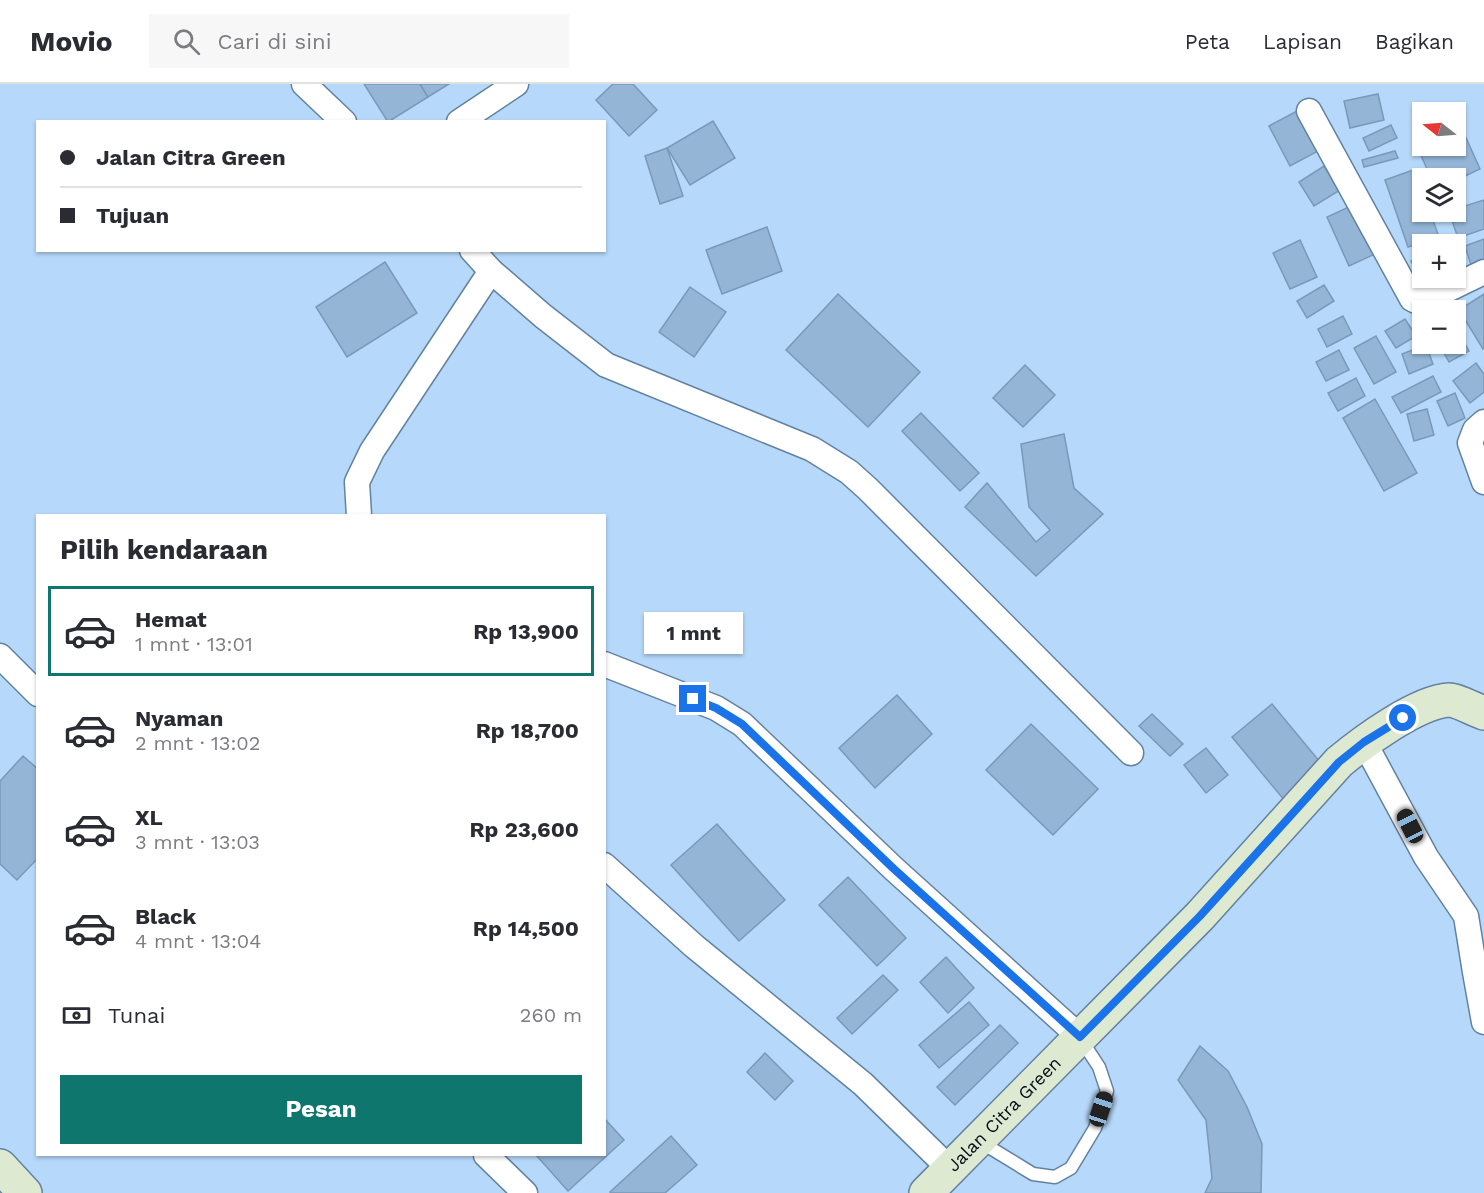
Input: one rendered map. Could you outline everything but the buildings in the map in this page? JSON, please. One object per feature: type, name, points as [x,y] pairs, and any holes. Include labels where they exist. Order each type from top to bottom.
[{"type":"street","points":[[304,84],[342,120]]},
{"type":"street","points":[[462,120],[516,84]]},
{"type":"street","points":[[1309,111],[1412,299],[1416,301],[1425,298],[1484,273]]},
{"type":"street","points":[[474,252],[491,271],[543,316],[606,365],[812,449],[849,472],[1131,753]]},
{"type":"street","points":[[359,514],[357,483],[372,451],[491,271]]},
{"type":"street","points":[[1484,422],[1475,430],[1470,443],[1484,482]]},
{"type":"street","points":[[0,656],[36,692]]},
{"type":"street","points":[[606,664],[716,708],[742,724],[894,869],[1080,1037]]},
{"type":"street","name":"Jalan Citra Green","points":[[926,1193],[1200,916],[1339,762],[1364,742],[1423,706],[1451,700],[1484,713]]},
{"type":"street","points":[[1364,742],[1426,857],[1466,916],[1484,1022]]},
{"type":"street","points":[[606,867],[694,946],[863,1084],[950,1169]]},
{"type":"street","points":[[487,1156],[525,1193]]},
{"type":"street","points":[[0,1166],[25,1193]]},
{"type":"lane","points":[[978,1140],[1033,1174],[1055,1177],[1071,1168],[1095,1128],[1107,1091],[1100,1067],[1080,1037]]},
{"type":"route","points":[[693,699],[716,708],[742,724],[894,869],[1080,1037],[1200,916],[1339,762],[1364,742],[1403,718]]}]
